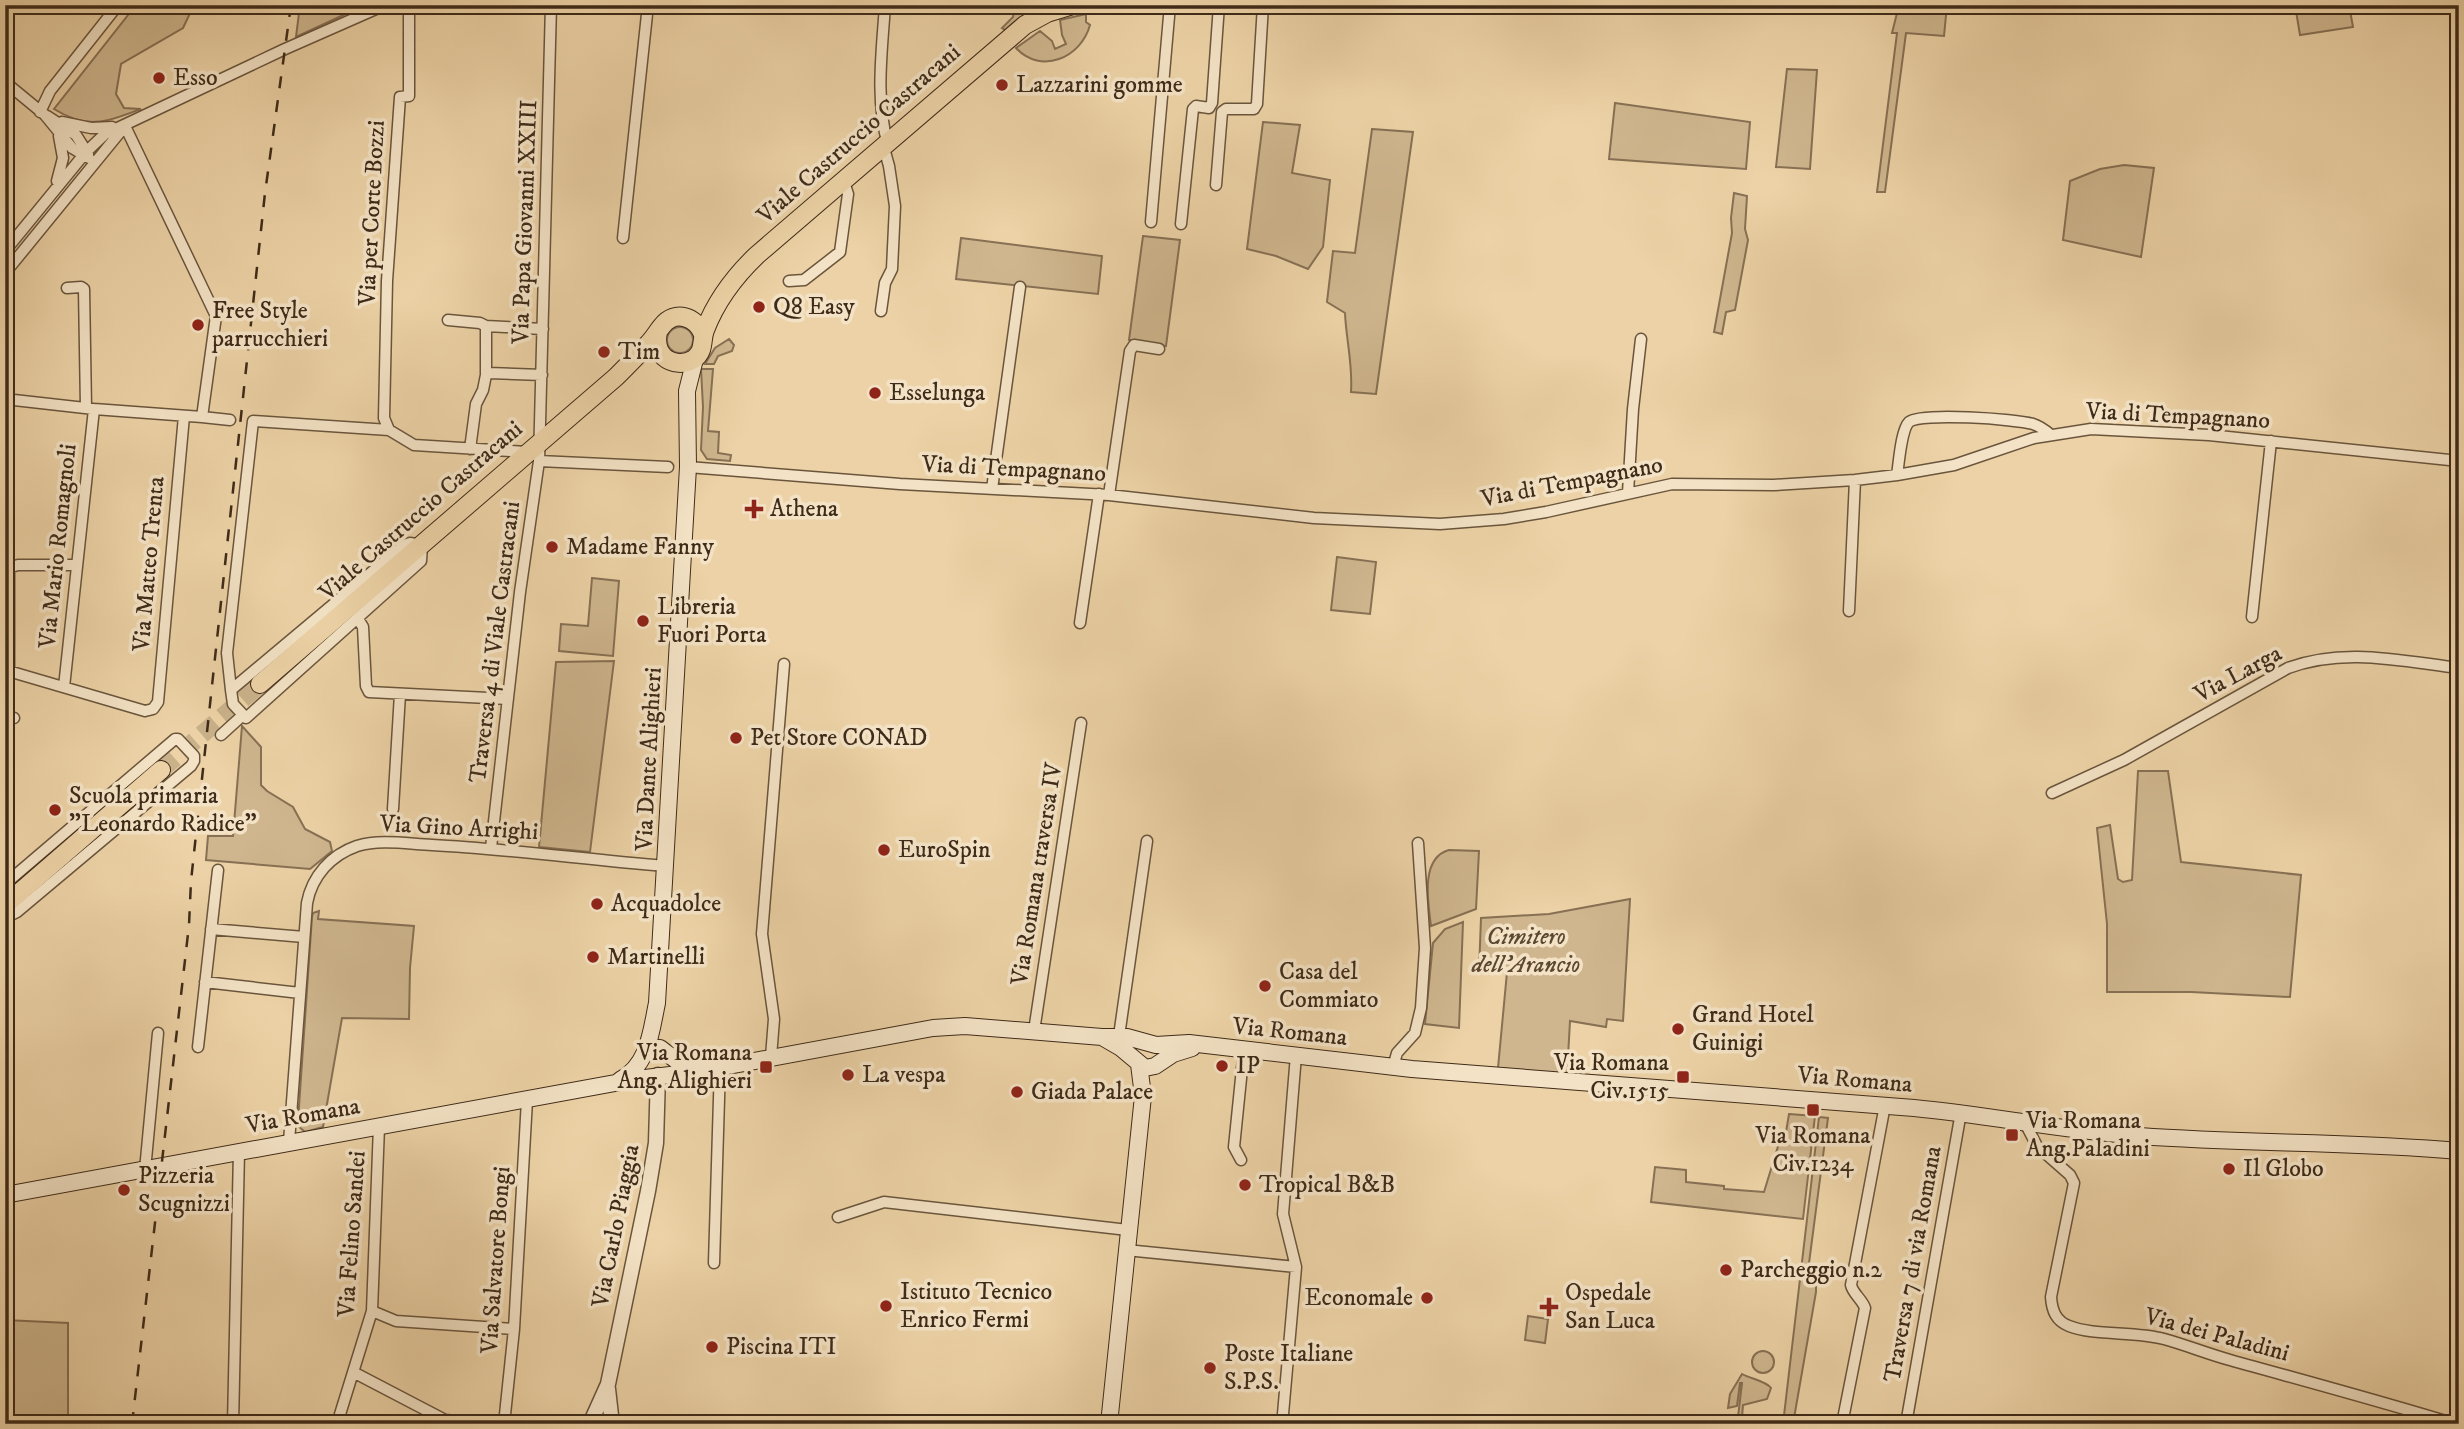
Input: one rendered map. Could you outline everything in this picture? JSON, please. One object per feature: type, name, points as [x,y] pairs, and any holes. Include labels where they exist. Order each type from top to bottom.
[{"type":"main road","name":"Viale Castruccio Castracani","points":[[260,684],[535,451],[616,377],[668,320],[682,317],[690,319],[723,294],[757,255],[1002,45],[1037,18],[1073,5]]},
{"type":"main road","name":"Viale Castruccio Castracani","points":[[616,377],[666,357],[687,362],[695,359],[703,345],[703,334],[723,294]]},
{"type":"main road","points":[[690,319],[700,327],[703,334]]},
{"type":"main road","points":[[658,332],[657,346],[666,357]]},
{"type":"main road","name":"Via Dante Alighieri","points":[[666,357],[687,391]]},
{"type":"main road","name":"Via Dante Alighieri","points":[[655,1053],[688,467],[687,391],[695,359]]},
{"type":"main road","points":[[5,905],[161,770]]},
{"type":"main road","name":"Via Romana","points":[[5,1195],[657,1075],[695,1072],[933,1028],[965,1026],[1119,1036],[1151,1044],[1179,1043],[1244,1049],[1393,1067],[1961,1112],[2130,1136],[2459,1151]]},
{"type":"main road","name":"Via Romana","points":[[1102,1037],[1147,1063],[1205,1046]]},
{"type":"main road","points":[[1109,1424],[1147,1063],[1138,1046],[1151,1044],[1160,1055],[1147,1063]]},
{"type":"main road","points":[[655,1053],[685,1066],[703,1069]]},
{"type":"main road","points":[[655,1053],[668,1068],[657,1075],[645,1070],[655,1053]]},
{"type":"main road","name":"Via Romana","points":[[608,1085],[630,1074],[655,1053]]},
{"type":"street","points":[[43,113],[50,91],[118,5]]},
{"type":"street","points":[[5,251],[84,154],[105,134],[385,5]]},
{"type":"street","name":"Via per Corte Bozzi","points":[[389,430],[384,418],[387,281],[400,97],[409,96],[409,5]]},
{"type":"street","name":"Via Papa Giovanni XXIII","points":[[535,451],[543,329],[551,5]]},
{"type":"street","points":[[623,238],[648,5]]},
{"type":"street","points":[[881,311],[885,283],[892,269],[895,206],[881,123],[885,5]]},
{"type":"street","points":[[1151,222],[1170,5]]},
{"type":"street","points":[[1181,224],[1193,109],[1196,106],[1209,108],[1212,103],[1219,5]]},
{"type":"street","points":[[1216,186],[1222,111],[1254,109],[1257,104],[1263,5]]},
{"type":"street","points":[[5,82],[43,113],[80,138],[84,154]]},
{"type":"street","points":[[43,113],[58,133],[94,161]]},
{"type":"street","points":[[57,121],[91,128],[125,126]]},
{"type":"street","points":[[5,273],[125,126]]},
{"type":"street","points":[[125,126],[216,316],[202,417]]},
{"type":"street","points":[[51,193],[63,158],[58,133]]},
{"type":"street","points":[[789,281],[804,280],[840,252],[848,194],[844,182]]},
{"type":"street","points":[[992,489],[1020,287]]},
{"type":"street","name":"Via Mario Romagnoli","points":[[64,687],[90,409],[84,289],[67,288]]},
{"type":"street","points":[[448,320],[486,326],[543,329]]},
{"type":"street","points":[[470,449],[476,404],[486,375],[486,326]]},
{"type":"street","points":[[1628,493],[1641,340]]},
{"type":"street","points":[[1080,623],[1130,351],[1134,345],[1159,349]]},
{"type":"street","points":[[486,375],[541,374]]},
{"type":"street","points":[[5,399],[230,420]]},
{"type":"street","name":"Via Matteo Trenta","points":[[64,687],[149,711],[158,702],[184,416]]},
{"type":"street","points":[[1898,475],[1905,428],[1916,418],[2018,421],[2032,423],[2051,435]]},
{"type":"street","points":[[231,690],[404,545],[422,545],[421,561],[246,718],[233,704],[231,690],[227,653],[253,421],[389,430],[414,444],[535,451],[668,467]]},
{"type":"street","name":"Via di Tempagnano","points":[[688,467],[900,484],[1104,494],[1314,518],[1440,524],[1504,519],[1546,512],[1672,484],[1774,485],[1898,475],[1954,465],[2051,435],[2091,429],[2209,435],[2459,461]]},
{"type":"street","points":[[2252,617],[2271,441]]},
{"type":"street","name":"Traversa 4 di Viale Castracani","points":[[491,848],[535,451]]},
{"type":"street","points":[[1849,611],[1855,480]]},
{"type":"street","points":[[64,687],[7,670],[9,572],[11,567],[18,565],[77,565]]},
{"type":"street","points":[[358,619],[363,627],[366,686],[369,692],[508,699]]},
{"type":"street","name":"Via Larga","points":[[2053,793],[2124,760],[2288,668],[2303,663],[2324,657],[2347,656],[2459,668]]},
{"type":"street","points":[[771,1056],[774,1019],[762,934],[784,664]]},
{"type":"street","points":[[393,809],[400,694]]},
{"type":"street","points":[[221,734],[243,715]]},
{"type":"street","name":"Via Romana traversa IV","points":[[1034,1031],[1081,723]]},
{"type":"street","points":[[5,884],[175,739],[194,755],[191,766],[18,912],[5,912]]},
{"type":"street","points":[[1119,1036],[1147,841]]},
{"type":"street","name":"Via Gino Arrighi","points":[[289,1142],[306,903],[313,883],[328,863],[350,849],[383,843],[491,848],[667,866]]},
{"type":"street","points":[[1393,1067],[1397,1053],[1415,1033],[1421,1008],[1425,948],[1418,843]]},
{"type":"street","points":[[198,1047],[218,870]]},
{"type":"street","points":[[211,929],[304,937]]},
{"type":"street","points":[[205,982],[300,993]]},
{"type":"street","points":[[145,1170],[159,1033]]},
{"type":"street","points":[[1241,1160],[1234,1147],[1244,1049]]},
{"type":"street","points":[[1283,1414],[1296,1267],[1283,1214],[1296,1055]]},
{"type":"street","points":[[714,1263],[720,1066]]},
{"type":"street","name":"Via Carlo Piaggia","points":[[590,1424],[608,1384],[654,1157],[657,1075]]},
{"type":"street","name":"Via Salvatore Bongi","points":[[504,1424],[514,1329],[527,1100]]},
{"type":"street","points":[[1842,1424],[1865,1308],[1862,1300],[1852,1291],[1851,1285],[1885,1105]]},
{"type":"street","name":"Traversa 7 di via Romana","points":[[1906,1424],[1961,1112]]},
{"type":"street","name":"Via dei Paladini","points":[[2025,1123],[2037,1146],[2070,1175],[2074,1183],[2051,1297],[2053,1311],[2063,1323],[2076,1328],[2164,1339],[2455,1424]]},
{"type":"street","name":"Via Felino Sandei","points":[[337,1424],[372,1311],[380,1125]]},
{"type":"street","points":[[233,1424],[239,1151]]},
{"type":"street","points":[[838,1217],[884,1202],[1128,1230]]},
{"type":"street","points":[[1126,1250],[1296,1267]]},
{"type":"street","points":[[372,1311],[396,1321],[514,1329]]},
{"type":"street","points":[[353,1372],[445,1422],[492,1424]]},
{"type":"street","name":"Via Carlo Piaggia","points":[[608,1384],[612,1424]]},
{"type":"green space","points":[[136,5],[194,5],[183,28],[121,64],[116,94],[124,108],[141,109],[107,120],[87,122],[66,116],[54,109]]},
{"type":"green space","points":[[300,5],[365,5],[296,37]]},
{"type":"green space","points":[[1015,5],[1043,5],[1019,18],[1005,30],[1002,28],[1013,17]]},
{"type":"green space","points":[[1899,5],[1947,5],[1944,36],[1906,33],[1885,192],[1877,192],[1897,33],[1892,33]]},
{"type":"green space","points":[[2295,5],[2349,5],[2353,27],[2300,35]]},
{"type":"green space","points":[[1086,14],[1086,22],[1090,25],[1085,37],[1069,54],[1059,59],[1037,60],[1016,48],[1040,31],[1052,41],[1055,49],[1066,44],[1060,20]]},
{"type":"green space","points":[[1787,69],[1817,70],[1810,169],[1776,167]]},
{"type":"green space","points":[[1615,103],[1750,122],[1746,169],[1609,159]]},
{"type":"green space","points":[[1263,122],[1300,125],[1292,173],[1330,180],[1323,247],[1308,269],[1276,256],[1247,249]]},
{"type":"green space","points":[[1372,129],[1413,132],[1376,394],[1351,392],[1345,313],[1327,302],[1333,251],[1355,253]]},
{"type":"green space","points":[[2124,165],[2154,168],[2141,257],[2063,240],[2070,181],[2100,169]]},
{"type":"green space","points":[[1734,193],[1747,196],[1745,229],[1748,240],[1735,310],[1726,312],[1722,334],[1714,332],[1732,233]]},
{"type":"green space","points":[[1143,236],[1180,240],[1166,346],[1129,340]]},
{"type":"green space","points":[[961,238],[1102,256],[1098,294],[956,279]]},
{"type":"green space","points":[[680,327],[689,331],[693,340],[689,349],[680,353],[671,349],[667,340],[671,331]]},
{"type":"green space","points":[[729,339],[734,345],[732,351],[718,356],[714,364],[705,364],[715,348]]},
{"type":"green space","points":[[701,369],[713,369],[708,431],[719,432],[718,453],[731,455],[730,461],[707,459],[701,450]]},
{"type":"green space","points":[[1337,557],[1376,562],[1370,614],[1331,610]]},
{"type":"green space","points":[[592,578],[619,581],[613,656],[559,651],[561,624],[588,626]]},
{"type":"green space","points":[[614,661],[590,852],[539,847],[556,662]]},
{"type":"green space","points":[[242,726],[261,747],[261,785],[293,807],[305,829],[330,842],[332,851],[310,869],[206,860],[208,836],[233,836]]},
{"type":"green space","points":[[2138,771],[2168,771],[2181,862],[2301,875],[2290,997],[2191,992],[2107,992],[2107,924],[2097,828],[2110,825],[2118,879],[2123,882],[2132,880]]},
{"type":"green space","points":[[1449,850],[1479,851],[1476,909],[1431,926],[1428,894],[1430,871],[1440,855]]},
{"type":"green space","name":"Cimitero dell'Arancio","points":[[1630,899],[1623,1021],[1607,1019],[1606,1027],[1570,1021],[1567,1075],[1498,1068],[1507,972],[1479,971],[1481,918],[1549,914]]},
{"type":"green space","points":[[319,911],[318,919],[414,926],[409,1019],[342,1018],[323,1127],[305,1132],[298,1126],[298,1121],[312,917],[313,913]]},
{"type":"green space","points":[[1463,922],[1459,1028],[1425,1024],[1433,943],[1445,929]]},
{"type":"green space","points":[[1789,1114],[1815,1116],[1803,1219],[1651,1202],[1655,1167],[1686,1170],[1686,1182],[1724,1186],[1724,1189],[1764,1192],[1779,1143],[1785,1138]]},
{"type":"green space","points":[[1819,1117],[1828,1118],[1809,1263],[1810,1275],[1816,1277],[1816,1292],[1793,1424],[1783,1424]]},
{"type":"green space","points":[[1528,1316],[1548,1319],[1545,1343],[1525,1340]]},
{"type":"green space","points":[[5,1320],[68,1323],[68,1424],[5,1424]]},
{"type":"green space","points":[[1763,1351],[1771,1354],[1774,1362],[1771,1370],[1763,1373],[1755,1370],[1752,1362],[1755,1354]]},
{"type":"green space","points":[[1742,1374],[1771,1388],[1767,1399],[1743,1405],[1742,1417],[1738,1417],[1742,1383],[1737,1406],[1728,1408],[1730,1394]]},
{"type":"tunnel","points":[[161,770],[260,684]]},
{"type":"railway","points":[[132,1424],[189,925],[191,881],[265,193],[291,5]]},
{"type":"place","name":"Esso","points":[[159,78]]},
{"type":"place","name":"Lazzarini gomme","points":[[1002,85]]},
{"type":"place","name":"Q8 Easy","points":[[759,307]]},
{"type":"place","name":"Free Style parrucchieri","points":[[198,325]]},
{"type":"place","name":"Tim","points":[[604,352]]},
{"type":"place","name":"Esselunga","points":[[875,393]]},
{"type":"place","name":"Athena","points":[[754,509]]},
{"type":"place","name":"Madame Fanny","points":[[552,547]]},
{"type":"place","name":"Libreria Fuori Porta","points":[[643,621]]},
{"type":"place","name":"Pet Store CONAD","points":[[736,738]]},
{"type":"place","name":"Scuola primaria \"Leonardo Radice\"","points":[[55,810]]},
{"type":"place","name":"EuroSpin","points":[[884,850]]},
{"type":"place","name":"Acquadolce","points":[[597,904]]},
{"type":"place","name":"Martinelli","points":[[593,957]]},
{"type":"place","name":"Casa del Commiato","points":[[1265,986]]},
{"type":"place","name":"Grand Hotel Guinigi","points":[[1678,1029]]},
{"type":"place","name":"IP","points":[[1222,1066]]},
{"type":"place","name":"Via Romana Ang. Alighieri","points":[[766,1067]]},
{"type":"place","name":"La vespa","points":[[848,1075]]},
{"type":"place","name":"Via Romana Civ.1515","points":[[1683,1077]]},
{"type":"place","name":"Giada Palace","points":[[1017,1092]]},
{"type":"place","name":"Via Romana Civ.1234","points":[[1813,1110]]},
{"type":"place","name":"Via Romana Ang.Paladini","points":[[2012,1135]]},
{"type":"place","name":"Il Globo","points":[[2229,1169]]},
{"type":"place","name":"Tropical B&B","points":[[1245,1185]]},
{"type":"place","name":"Pizzeria Scugnizzi","points":[[124,1190]]},
{"type":"place","name":"Parcheggio n.2","points":[[1726,1270]]},
{"type":"place","name":"Economale","points":[[1427,1298]]},
{"type":"place","name":"Istituto Tecnico Enrico Fermi","points":[[886,1306]]},
{"type":"place","name":"Ospedale San Luca","points":[[1549,1307]]},
{"type":"place","name":"Piscina ITI","points":[[712,1347]]},
{"type":"place","name":"Poste Italiane S.P.S.","points":[[1210,1368]]}]
